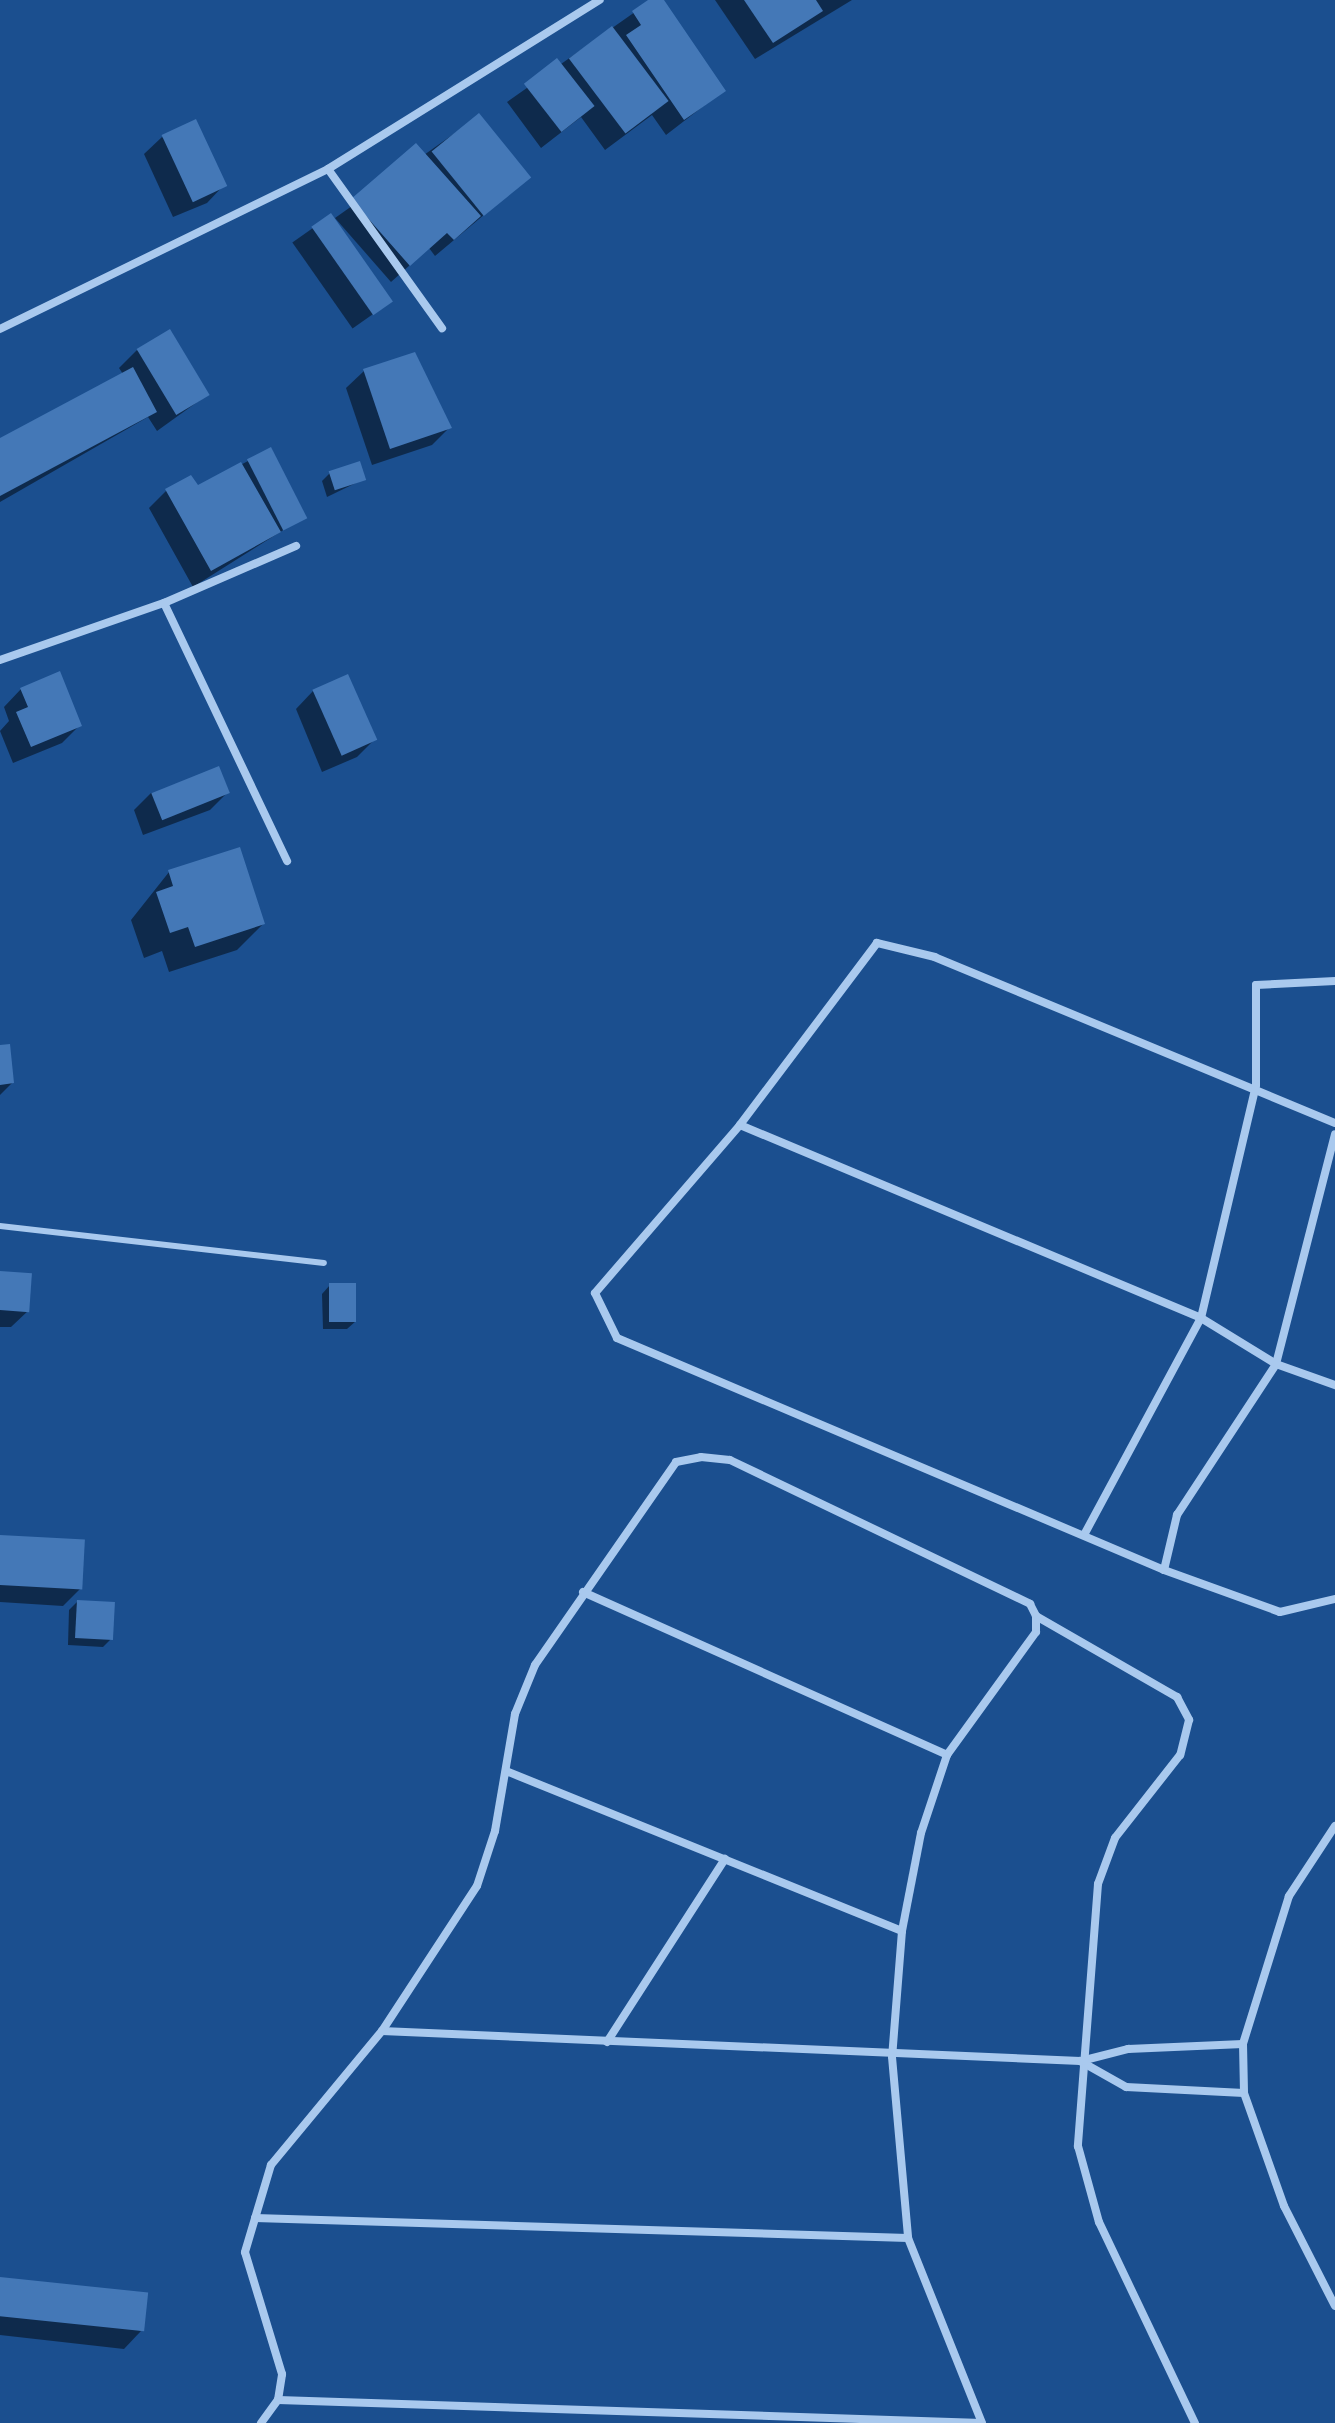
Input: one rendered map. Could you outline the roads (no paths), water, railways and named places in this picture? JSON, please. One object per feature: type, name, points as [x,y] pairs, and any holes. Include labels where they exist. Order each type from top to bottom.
[{"type":"street","points":[[0,329],[328,169],[600,0]]},
{"type":"street","points":[[328,169],[442,328]]},
{"type":"street","points":[[0,660],[164,603],[296,546]]},
{"type":"street","points":[[164,603],[287,861]]},
{"type":"street","points":[[1335,1123],[1256,1085],[935,957],[877,943],[740,1125],[595,1293],[617,1338],[1164,1570],[1280,1612],[1335,1599]]},
{"type":"street","points":[[1084,1535],[1201,1318],[1256,1085],[1256,985],[1335,981]]},
{"type":"street","points":[[740,1125],[1201,1318],[1276,1364],[1335,1385]]},
{"type":"street","points":[[1164,1570],[1177,1515],[1276,1364],[1335,1134]]},
{"type":"street","points":[[261,2423],[278,2400],[279,2346],[245,2252],[271,2165],[382,2031],[477,1886],[506,1771],[515,1714],[535,1665],[676,1462],[701,1457],[730,1460],[1030,1604],[1036,1616],[1036,1632],[947,1755],[921,1833],[902,1931],[892,2057],[908,2238],[982,2423],[278,2400]]},
{"type":"street","points":[[583,1592],[947,1755]]},
{"type":"street","points":[[1036,1616],[1177,1697],[1189,1720],[1180,1755],[1115,1838],[1098,1884],[1080,2061],[1078,2146],[1089,2193],[1195,2423]]},
{"type":"street","points":[[506,1771],[902,1931]]},
{"type":"street","points":[[1335,1826],[1289,1896],[1243,2044],[1244,2093],[1284,2206],[1335,2306]]},
{"type":"street","points":[[607,2042],[725,1859]]},
{"type":"street","points":[[382,2031],[892,2057],[1080,2061],[1128,2049],[1243,2044]]},
{"type":"street","points":[[1080,2061],[1126,2087],[1244,2093]]},
{"type":"street","points":[[255,2218],[908,2238]]},
{"type":"lane","points":[[0,1226],[324,1263]]}]
